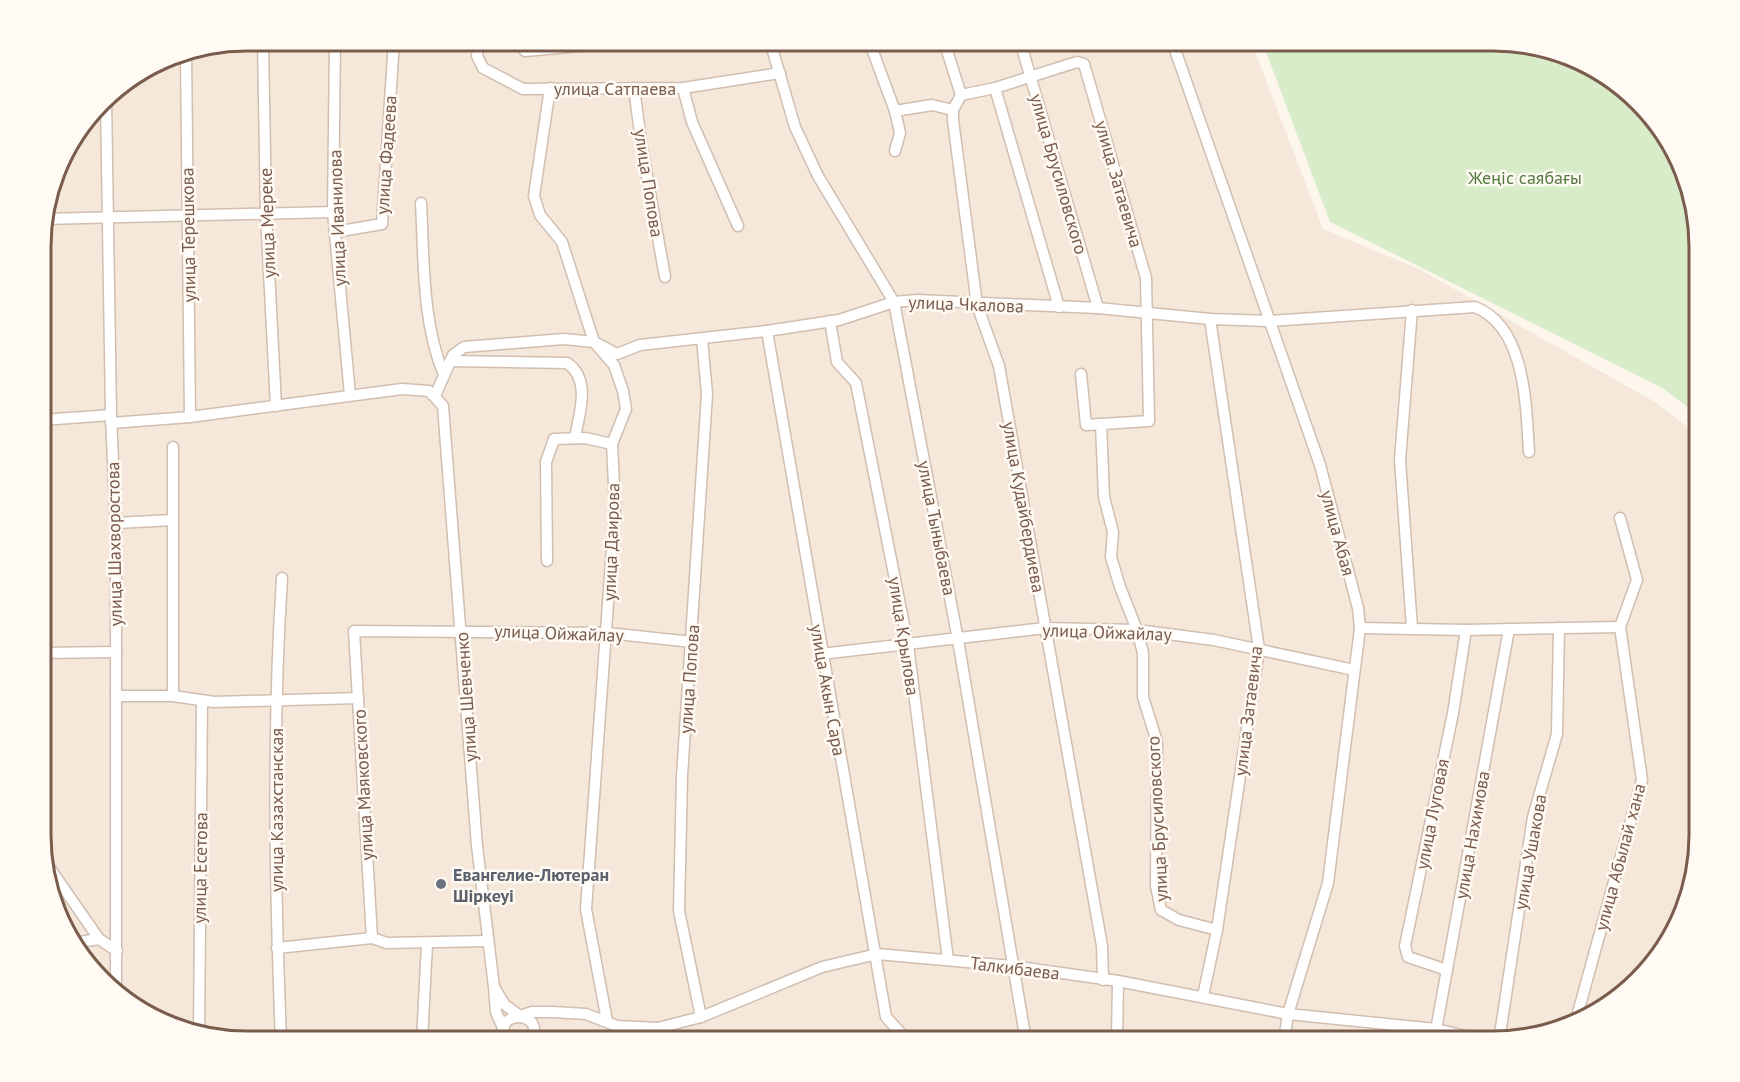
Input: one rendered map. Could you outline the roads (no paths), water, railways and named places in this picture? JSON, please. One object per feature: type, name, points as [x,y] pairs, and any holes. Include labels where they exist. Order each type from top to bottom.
[{"type":"street","name":"улица Мереке","points":[[263,51],[266,214],[276,406]]},
{"type":"street","name":"улица Иванилова","points":[[335,51],[333,212],[350,395]]},
{"type":"street","name":"улица Фадеева","points":[[335,232],[382,224],[393,51]]},
{"type":"street","name":"улица Сатпаева","points":[[478,51],[477,56],[483,68],[523,89],[683,88],[780,73]]},
{"type":"street","name":"улица Тыныбаева","points":[[773,51],[795,127],[818,176],[894,302],[958,640],[1024,1031]]},
{"type":"street","points":[[873,51],[895,111],[900,133],[895,151]]},
{"type":"street","points":[[895,111],[932,105],[953,110],[960,95],[947,51]]},
{"type":"street","name":"улица Брусиловского","points":[[1023,51],[1098,308]]},
{"type":"street","name":"улица Абая","points":[[1176,51],[1320,465],[1358,608],[1360,628],[1328,884],[1288,1014],[1285,1031]]},
{"type":"street","name":"улица Терешкова","points":[[186,61],[190,417]]},
{"type":"street","name":"улица Затаевича","points":[[1031,77],[1077,62],[1084,64],[1146,278],[1149,313]]},
{"type":"street","points":[[960,95],[995,88],[1031,77]]},
{"type":"street","name":"улица Даирова","points":[[550,88],[534,196],[540,215],[562,242],[594,342],[614,364],[626,409],[612,444],[615,506],[608,633],[586,909],[606,1020]]},
{"type":"street","name":"улица Попова","points":[[634,88],[665,277]]},
{"type":"street","points":[[683,88],[692,122],[738,226]]},
{"type":"street","points":[[995,88],[1059,307]]},
{"type":"street","name":"улица Кудайбердиева","points":[[953,110],[977,305],[999,366],[1102,946],[1102,980]]},
{"type":"street","name":"улица Шахворостова","points":[[106,112],[111,419],[116,523],[116,981]]},
{"type":"street","points":[[421,203],[428,309],[434,351],[444,375]]},
{"type":"street","points":[[53,219],[333,212]]},
{"type":"street","name":"улица Чкалова","points":[[450,361],[453,355],[464,347],[564,339],[594,342],[617,354],[640,345],[767,331],[830,321],[894,302],[916,300],[977,305],[1098,308],[1210,319],[1269,321],[1463,306],[1482,309],[1497,324],[1511,345],[1524,379],[1529,452]]},
{"type":"street","points":[[1412,310],[1400,460],[1413,628]]},
{"type":"street","points":[[1081,374],[1086,425],[1149,421],[1149,313]]},
{"type":"street","name":"улица Затаевича","points":[[1203,996],[1217,930],[1259,649],[1210,319]]},
{"type":"street","name":"улица Крылова","points":[[830,321],[837,362],[856,383],[908,645],[948,960]]},
{"type":"street","name":"улица Акын Сара","points":[[767,331],[821,654],[877,954],[886,1017],[899,1031]]},
{"type":"street","name":"улица Попова","points":[[701,1017],[679,911],[682,776],[707,394],[702,339]]},
{"type":"street","points":[[51,420],[190,417],[350,395],[420,389],[435,396],[450,361],[567,363],[576,369],[583,386],[575,437]]},
{"type":"street","name":"улица Шевченко","points":[[435,396],[443,406],[477,846],[496,1012],[504,1030]]},
{"type":"street","name":"улица Брусиловского","points":[[1101,424],[1104,497],[1113,532],[1111,557],[1143,653],[1143,697],[1157,742],[1156,886],[1161,910],[1179,920],[1217,930]]},
{"type":"street","points":[[547,561],[549,449],[554,439],[575,437],[612,444]]},
{"type":"street","points":[[173,447],[173,696]]},
{"type":"street","name":"улица Абылай хана","points":[[1578,1011],[1641,780],[1620,627],[1637,580],[1620,518]]},
{"type":"street","points":[[116,523],[173,520]]},
{"type":"street","name":"улица Казахстанская","points":[[281,1031],[277,948],[275,700],[282,578]]},
{"type":"street","points":[[1360,628],[1466,630],[1620,627]]},
{"type":"street","name":"улица Ойжайлау","points":[[821,654],[958,640],[1045,628],[1137,630],[1214,640],[1354,670]]},
{"type":"street","name":"улица Ушакова","points":[[1501,1031],[1533,817],[1557,734],[1559,628]]},
{"type":"street","name":"улица Нахимова","points":[[1436,1029],[1509,629]]},
{"type":"street","name":"улица Ойжайлау","points":[[354,631],[461,630],[608,633],[692,642]]},
{"type":"street","name":"улица Луговая","points":[[1447,970],[1408,957],[1405,946],[1453,713],[1466,630]]},
{"type":"street","name":"улица Маяковского","points":[[354,631],[372,938]]},
{"type":"street","points":[[51,653],[116,651]]},
{"type":"street","points":[[116,696],[173,696],[202,700],[358,698]]},
{"type":"street","name":"улица Есетова","points":[[199,1025],[202,700]]},
{"type":"street","points":[[56,878],[99,939],[117,951]]},
{"type":"street","points":[[277,948],[372,938],[387,944],[488,941]]},
{"type":"street","points":[[83,941],[99,939]]},
{"type":"street","points":[[423,1031],[427,944]]},
{"type":"street","name":"Талкибаева","points":[[520,1016],[532,1012],[586,1014],[617,1026],[658,1028],[701,1017],[822,967],[877,954],[1012,966],[1118,981],[1288,1014],[1444,1031]]},
{"type":"street","points":[[1117,1031],[1118,981]]},
{"type":"street","points":[[494,987],[506,1005],[528,1019],[529,1031]]},
{"type":"street","points":[[534,1031],[540,1019],[553,1012]]},
{"type":"street","points":[[504,1030],[511,1018],[520,1016]]},
{"type":"street","points":[[617,1026],[618,1031]]},
{"type":"place","name":"Евангелие-Лютеран Шіркеуі","points":[[441,884]]},
{"type":"park label","name":"Жеңіс саябағы","points":[[1525,177]]}]
